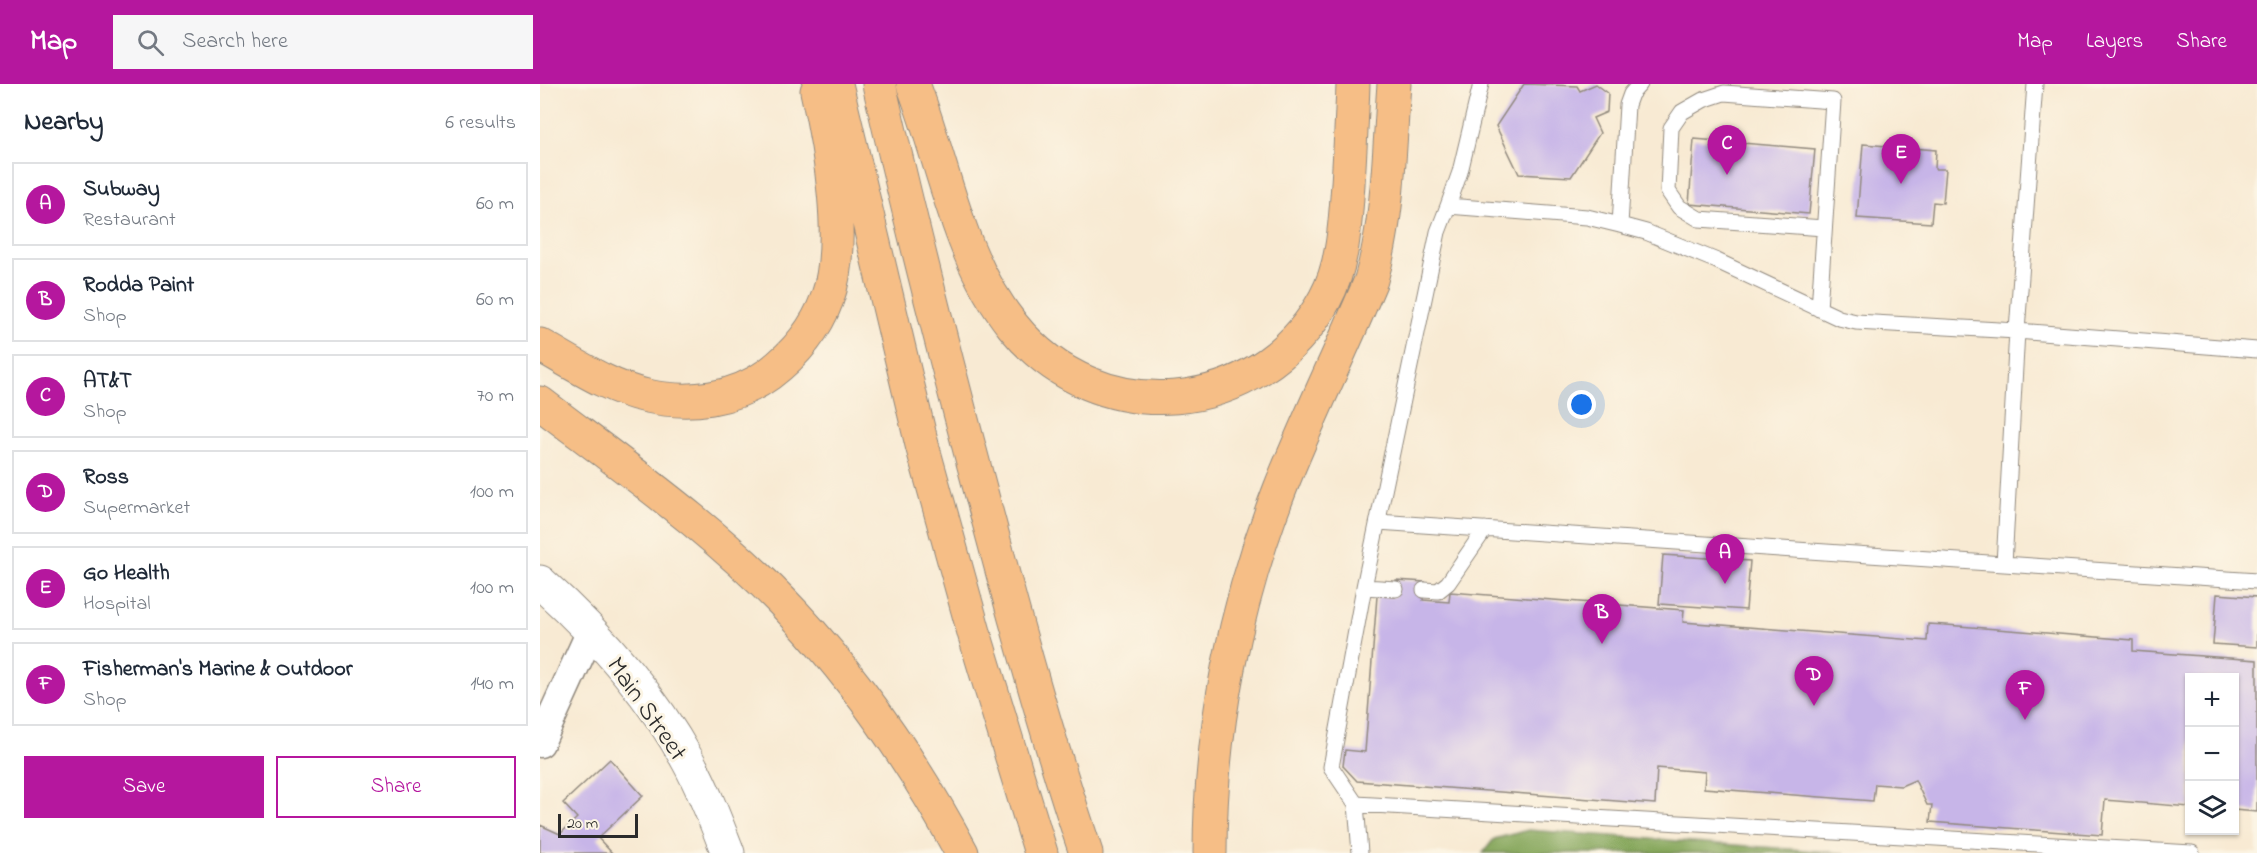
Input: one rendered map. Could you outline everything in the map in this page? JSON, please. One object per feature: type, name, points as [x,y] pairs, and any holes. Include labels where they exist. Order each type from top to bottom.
[{"type":"highway","points":[[1210,853],[1218,726],[1230,657],[1248,589],[1280,489],[1358,312],[1374,269],[1380,248],[1385,211],[1394,84]]},
{"type":"highway","points":[[919,97],[954,215],[966,245],[996,301],[1031,346],[1072,375],[1098,387],[1143,397],[1179,397],[1201,394],[1230,385],[1273,362],[1293,344],[1326,298],[1342,249],[1352,86]]},
{"type":"highway","points":[[540,345],[605,381],[646,396],[688,400],[721,398],[757,383],[788,359],[809,332],[827,298],[835,256],[835,197],[827,91]]},
{"type":"highway","points":[[827,91],[975,636],[1041,853]]},
{"type":"highway","points":[[881,95],[1007,590],[1035,693],[1086,853]]},
{"type":"highway","points":[[540,402],[712,538],[795,615],[860,690],[889,731],[917,773],[963,853]]},
{"type":"street","name":"Main Street","points":[[540,582],[591,631],[625,670],[672,735],[699,784],[728,853]]},
{"type":"street","points":[[540,743],[591,631]]},
{"type":"lane","points":[[1360,853],[1356,804],[1331,767],[1364,587],[1438,232],[1460,172],[1481,84]]},
{"type":"lane","points":[[1620,225],[1627,105],[1631,94],[1640,84]]},
{"type":"lane","points":[[1710,84],[1724,93]]},
{"type":"lane","points":[[2004,564],[2017,331],[2035,84]]},
{"type":"lane","points":[[1819,309],[1833,101],[1724,93],[1703,100],[1682,112],[1671,128],[1668,191],[1678,207],[1699,219],[1824,228]]},
{"type":"lane","points":[[1448,206],[1587,217],[1646,232],[1717,261],[1839,318],[1856,322],[2017,331],[2257,350]]},
{"type":"lane","points":[[1378,522],[2257,581]]},
{"type":"lane","points":[[1424,590],[1437,591],[1448,583],[1485,529]]},
{"type":"lane","points":[[1364,587],[1396,589]]},
{"type":"lane","points":[[1356,804],[2192,853]]},
{"type":"green space","points":[[1528,830],[1844,853],[1483,853],[1494,839]]},
{"type":"building","points":[[1524,84],[1577,86],[1580,91],[1596,84],[1608,93],[1607,112],[1593,118],[1600,133],[1571,177],[1519,174],[1496,126]]},
{"type":"building","points":[[1694,139],[1815,149],[1809,214],[1689,204]]},
{"type":"building","points":[[1863,144],[1936,150],[1935,169],[1946,169],[1943,203],[1933,202],[1931,223],[1857,218]]},
{"type":"building","points":[[1663,555],[1750,561],[1746,610],[1659,604]]},
{"type":"building","points":[[1396,580],[1425,582],[1423,600],[1449,602],[1450,592],[1684,610],[1683,622],[1927,641],[1928,624],[1946,625],[2133,640],[2133,651],[2257,660],[2257,812],[2239,810],[2239,673],[2185,673],[2185,807],[2105,800],[2102,835],[1930,822],[1932,805],[1927,805],[1915,780],[1901,786],[1875,784],[1873,801],[1704,788],[1705,772],[1657,768],[1655,804],[1357,781],[1343,766],[1345,750],[1365,752],[1377,596],[1395,597]]},
{"type":"building","points":[[2217,594],[2257,597],[2257,647],[2213,644]]},
{"type":"building","points":[[610,759],[643,796],[598,838],[612,853],[540,853],[540,825],[560,834],[577,818],[563,803]]},
{"type":"place","name":"AT&T","points":[[1727,175]]},
{"type":"place","name":"Go Health","points":[[1901,184]]},
{"type":"place","name":"Subway","points":[[1725,584]]},
{"type":"place","name":"Rodda Paint","points":[[1602,644]]},
{"type":"place","name":"Ross","points":[[1814,706]]},
{"type":"place","name":"Fisherman's Marine & Outdoor","points":[[2025,720]]}]
